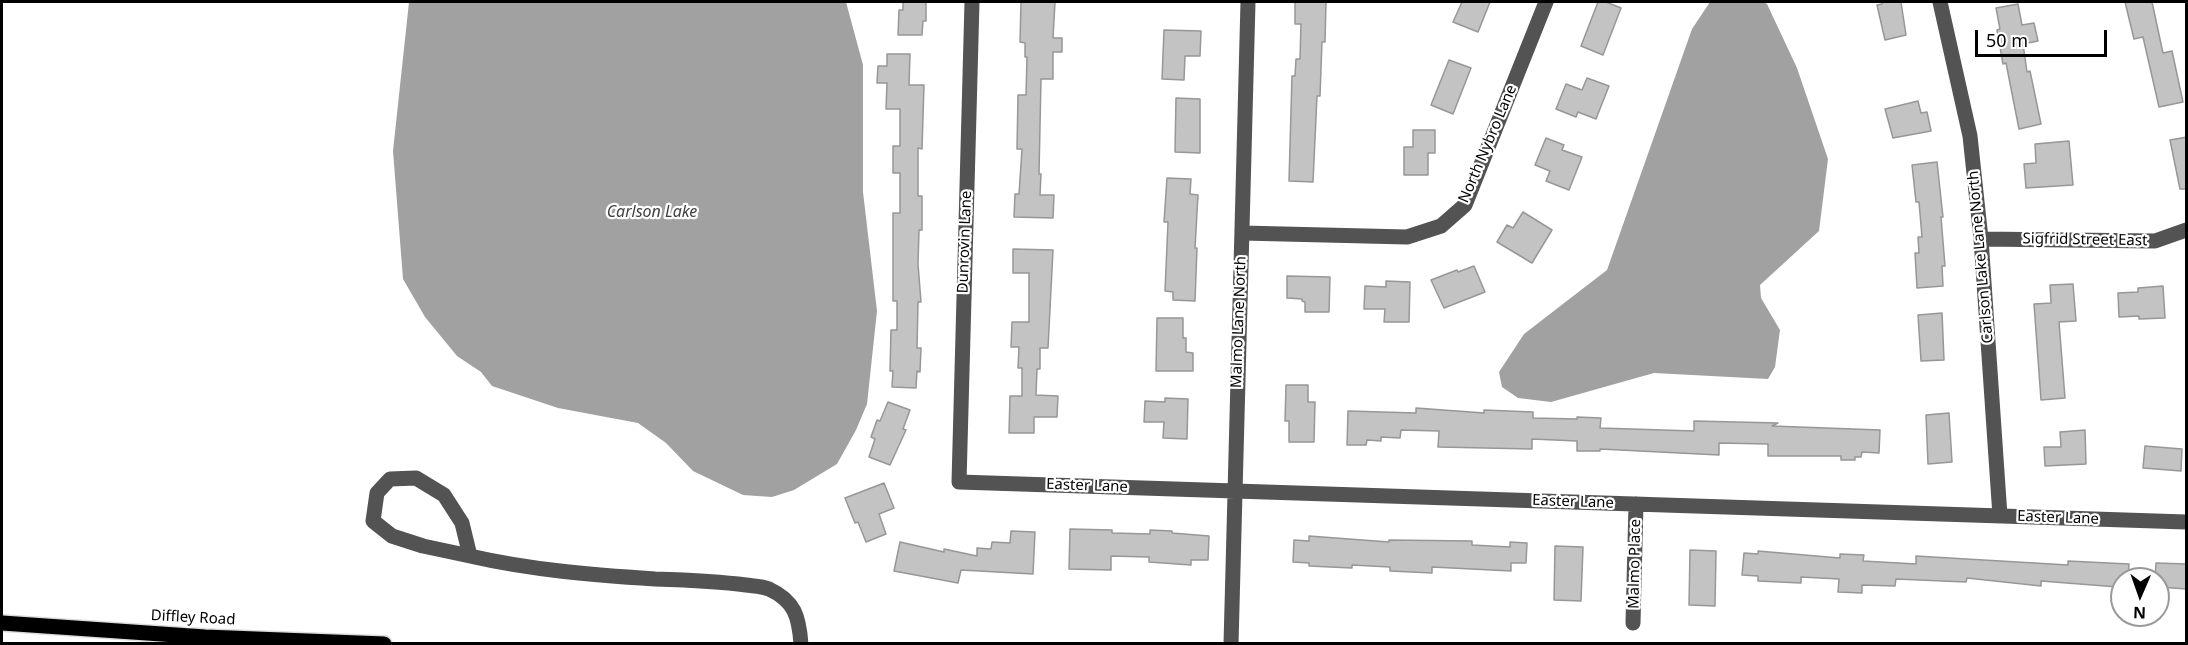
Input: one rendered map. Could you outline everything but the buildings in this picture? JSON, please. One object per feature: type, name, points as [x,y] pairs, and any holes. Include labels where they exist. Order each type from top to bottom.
[{"type":"main road","name":"Diffley Road","points":[[2,623],[260,641],[384,644]]},
{"type":"street","name":"Dunrovin Lane","points":[[958,482],[972,2]]},
{"type":"street","name":"Malmo Lane North","points":[[1231,644],[1248,2]]},
{"type":"street","name":"North Nybro Lane","points":[[1242,233],[1407,237],[1441,226],[1465,205],[1546,2]]},
{"type":"street","name":"Carlson Lake Lane North","points":[[1940,2],[1970,136],[1981,239],[2000,516]]},
{"type":"street","name":"Sigfrid Street East","points":[[1981,239],[2155,241],[2187,230]]},
{"type":"street","points":[[470,556],[462,523],[444,495],[416,478],[390,479],[377,493],[373,521],[392,536],[423,546],[512,566],[590,575],[726,582],[767,588],[783,597],[793,607],[798,616],[801,644]]},
{"type":"street","name":"Easter Lane","points":[[958,482],[2187,522]]},
{"type":"street","name":"Malmo Place","points":[[1633,623],[1636,504]]},
{"type":"water","name":"Carlson Lake","points":[[409,2],[846,2],[863,65],[863,192],[877,311],[867,404],[837,464],[794,490],[772,497],[743,495],[693,471],[666,443],[638,423],[558,408],[492,386],[481,372],[457,356],[425,317],[403,279],[393,151]]},
{"type":"water","points":[[1710,2],[1764,2],[1767,4],[1797,68],[1828,159],[1819,231],[1760,285],[1761,298],[1780,330],[1775,367],[1768,379],[1654,373],[1551,402],[1518,398],[1502,387],[1499,372],[1524,334],[1607,270],[1692,29]]}]
